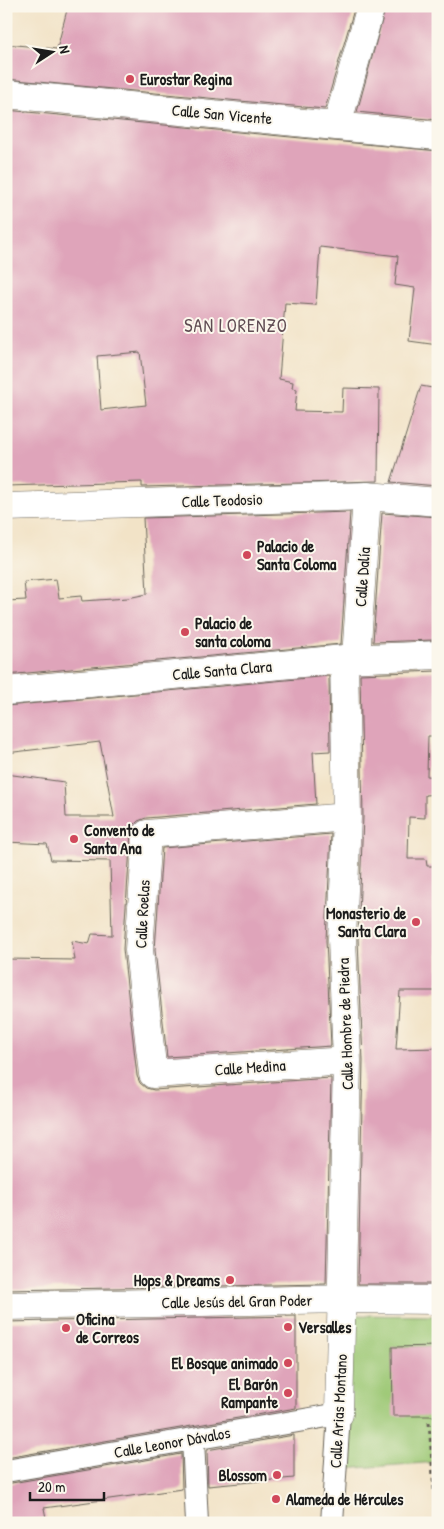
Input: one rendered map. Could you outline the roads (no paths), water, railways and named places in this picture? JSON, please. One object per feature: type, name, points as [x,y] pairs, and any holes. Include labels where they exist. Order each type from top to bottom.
[{"type":"street","points":[[337,125],[371,6]]},
{"type":"street","name":"Calle San Vicente","points":[[6,94],[438,136]]},
{"type":"street","name":"Calle Teodosio","points":[[6,507],[368,496],[438,502]]},
{"type":"street","name":"Calle Dalía","points":[[350,659],[368,496]]},
{"type":"street","name":"Calle Santa Clara","points":[[6,691],[350,659],[438,655]]},
{"type":"street","name":"Calle Hombre de Piedra","points":[[342,1299],[348,1061],[342,939],[347,817],[350,659]]},
{"type":"street","name":"Calle Roelas","points":[[153,1074],[139,950],[147,834],[347,817]]},
{"type":"street","name":"Calle Medina","points":[[153,1074],[348,1061]]},
{"type":"street","name":"Calle Jesús del Gran Poder","points":[[6,1306],[342,1299],[438,1300]]},
{"type":"street","name":"Calle Arias Montano","points":[[332,1523],[339,1414],[342,1299]]},
{"type":"street","name":"Calle Leonor Dávalos","points":[[6,1471],[339,1414]]},
{"type":"street","points":[[193,1439],[197,1523]]},
{"type":"place","name":"Eurostar Regina","points":[[130,79]]},
{"type":"place","name":"Palacio de Santa Coloma","points":[[247,555]]},
{"type":"place","name":"Palacio de santa coloma","points":[[185,632]]},
{"type":"place","name":"Convento de Santa Ana","points":[[74,839]]},
{"type":"place","name":"Monasterio de Santa Clara","points":[[416,922]]},
{"type":"place","name":"Hops & Dreams","points":[[230,1280]]},
{"type":"place","name":"Versalles","points":[[288,1327]]},
{"type":"place","name":"Oficina de Correos","points":[[66,1328]]},
{"type":"place","name":"El Bosque animado","points":[[288,1363]]},
{"type":"place","name":"El Barón Rampante","points":[[288,1393]]},
{"type":"place","name":"Blossom","points":[[277,1475]]},
{"type":"place","name":"Alameda de Hércules","points":[[276,1499]]},
{"type":"district","name":"SAN LORENZO","points":[[236,325]]}]
